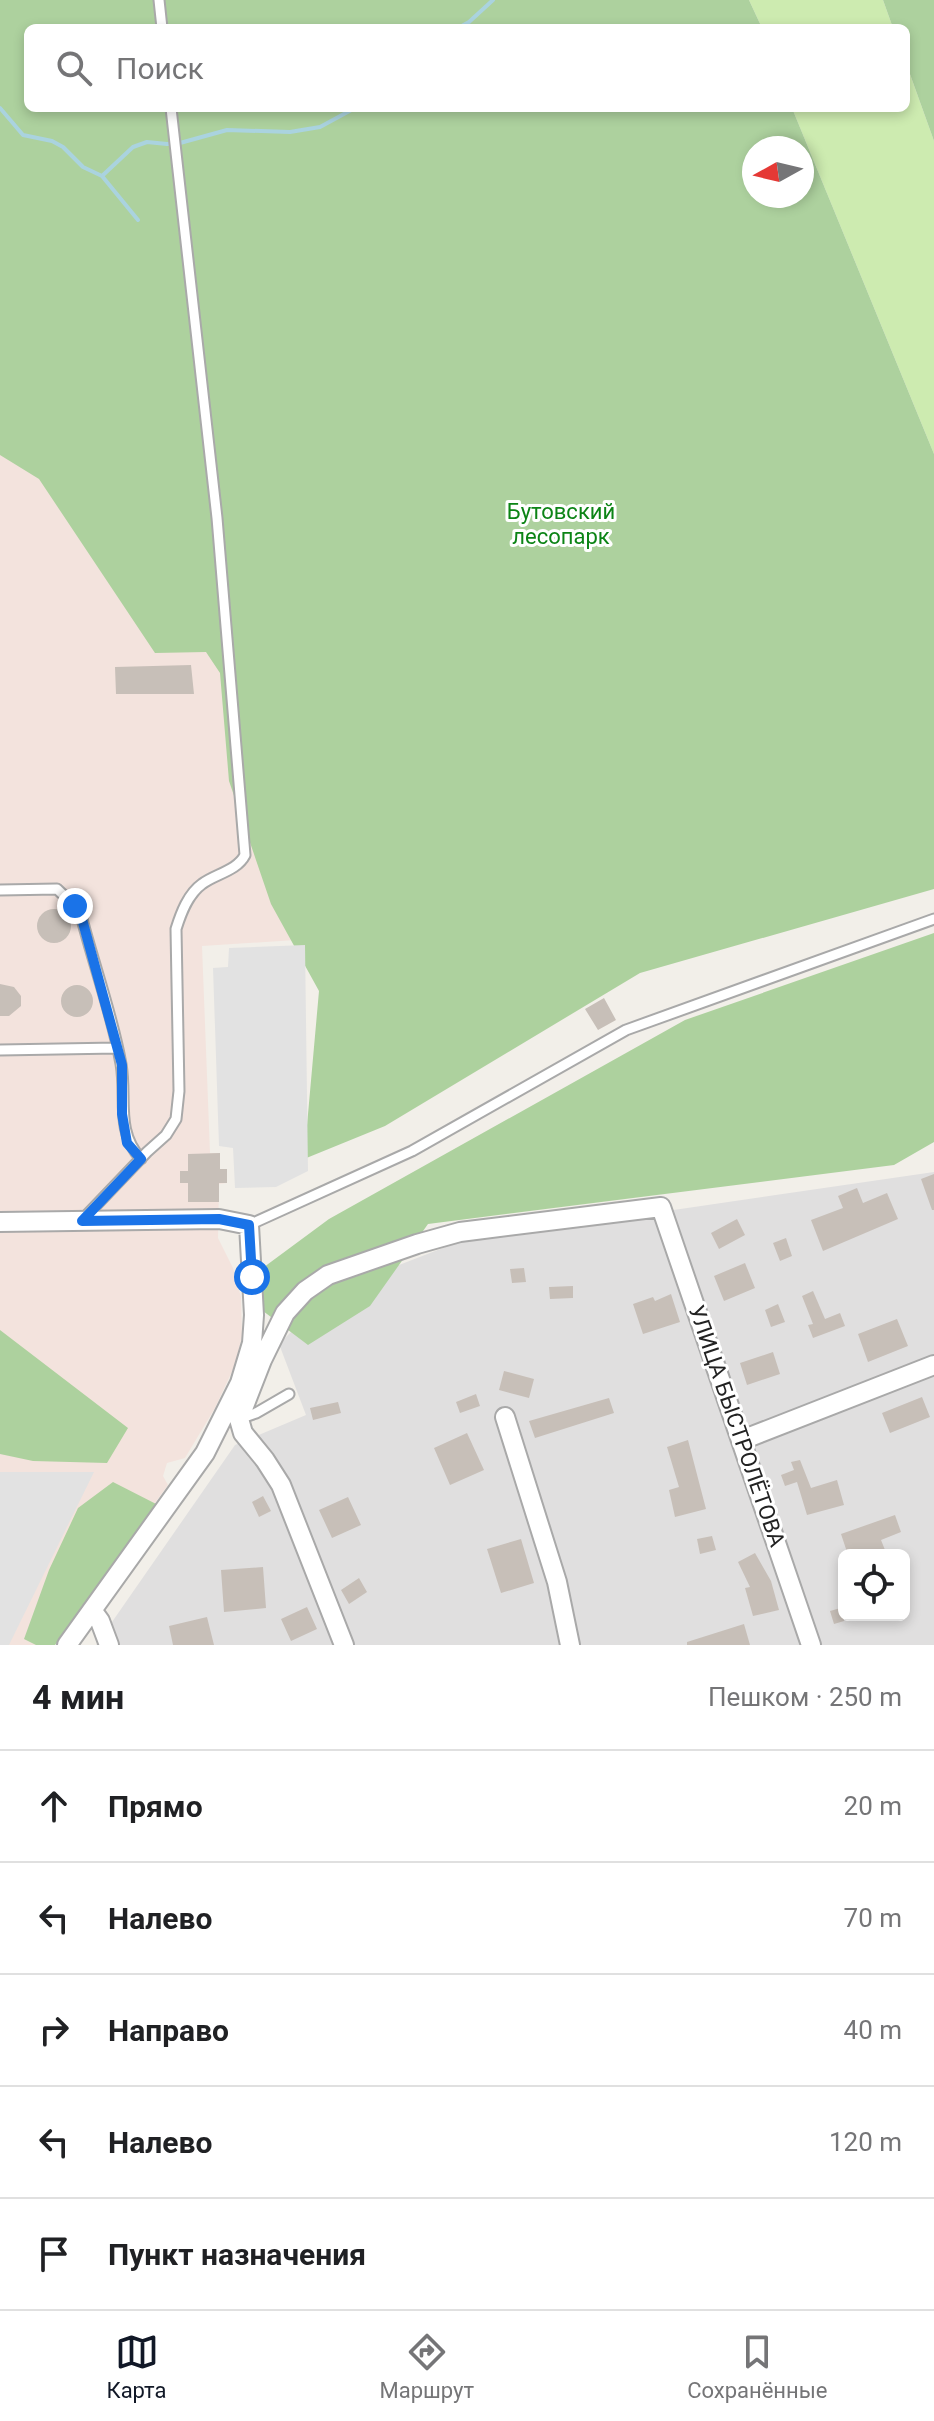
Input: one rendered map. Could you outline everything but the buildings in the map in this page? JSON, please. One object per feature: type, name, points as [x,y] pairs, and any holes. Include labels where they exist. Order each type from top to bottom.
[{"type":"street","name":"УЛИЦА БЫСТРОЛЁТОВА","points":[[239,1419],[285,1313],[305,1291],[328,1275],[346,1266],[460,1232],[661,1207],[811,1645]]},
{"type":"street","points":[[0,1222],[219,1219],[249,1225],[254,1315],[252,1343],[240,1383],[205,1453],[67,1645]]},
{"type":"street","points":[[742,1440],[934,1365]]},
{"type":"street","points":[[505,1417],[557,1582],[570,1645]]},
{"type":"street","points":[[239,1419],[243,1433],[281,1485],[344,1645]]},
{"type":"street","points":[[92,1610],[109,1645]]},
{"type":"lane","points":[[159,0],[162,24]]},
{"type":"lane","points":[[82,1221],[166,1135],[176,1119],[179,1091],[176,929],[181,913],[200,884],[241,862],[245,855],[217,518],[171,112]]},
{"type":"lane","points":[[0,890],[57,889],[75,906],[82,919],[122,1065],[127,1143],[141,1159]]},
{"type":"lane","points":[[249,1225],[412,1151],[626,1030],[934,919]]},
{"type":"lane","points":[[0,1050],[117,1048]]},
{"type":"lane","points":[[239,1419],[289,1394]]},
{"type":"shaded area","points":[[0,0],[24,24],[24,112],[199,112],[311,939],[202,946],[210,1153],[220,1153],[220,1169],[227,1169],[227,1183],[219,1184],[218,1238],[233,1268],[241,1297],[242,1336],[235,1365],[215,1408],[185,1458],[167,1463],[163,1476],[168,1485],[52,1645],[0,1645]]},
{"type":"shaded area","points":[[305,945],[308,1171],[276,1187],[235,1188],[233,1148],[219,1146],[213,968],[228,967],[229,948]]},
{"type":"shaded area","points":[[934,1172],[934,1645],[96,1645],[235,1445],[306,1415],[279,1344],[332,1291],[461,1241]]},
{"type":"shaded area","points":[[0,1472],[94,1472],[9,1645],[0,1645]]},
{"type":"green space","name":"Бутовский лесопарк","points":[[0,0],[749,0],[760,24],[24,24],[24,112],[794,112],[803,136],[742,136],[742,208],[814,208],[814,162],[934,454],[934,889],[640,973],[385,1126],[304,1159],[319,991],[271,904],[229,781],[220,673],[206,652],[155,653],[39,479],[0,455]]},
{"type":"green space","points":[[749,0],[883,0],[892,24],[760,24]]},
{"type":"green space","points":[[883,0],[934,0],[934,141],[910,74],[910,24],[892,24]]},
{"type":"green space","points":[[910,74],[934,141],[934,454],[814,162],[814,136],[803,136],[794,112],[910,112]]},
{"type":"green space","points":[[934,933],[934,1142],[894,1165],[428,1224],[370,1306],[308,1345],[263,1311],[260,1270],[329,1219],[685,1020]]},
{"type":"green space","points":[[0,1330],[128,1428],[107,1463],[33,1461],[0,1454]]},
{"type":"green space","points":[[113,1482],[162,1507],[55,1645],[36,1645],[24,1639],[49,1570],[78,1508]]},
{"type":"waterway","points":[[465,24],[493,0]]},
{"type":"waterway","points":[[0,108],[23,135],[52,141],[63,147],[83,167],[102,176],[133,147],[147,142],[180,143],[227,130],[290,132],[320,127],[348,112]]},
{"type":"waterway","points":[[102,176],[138,220]]},
{"type":"route","points":[[75,906],[82,919],[122,1065],[122,1114],[127,1143],[141,1159],[82,1221],[219,1219],[249,1225],[252,1277]]}]
